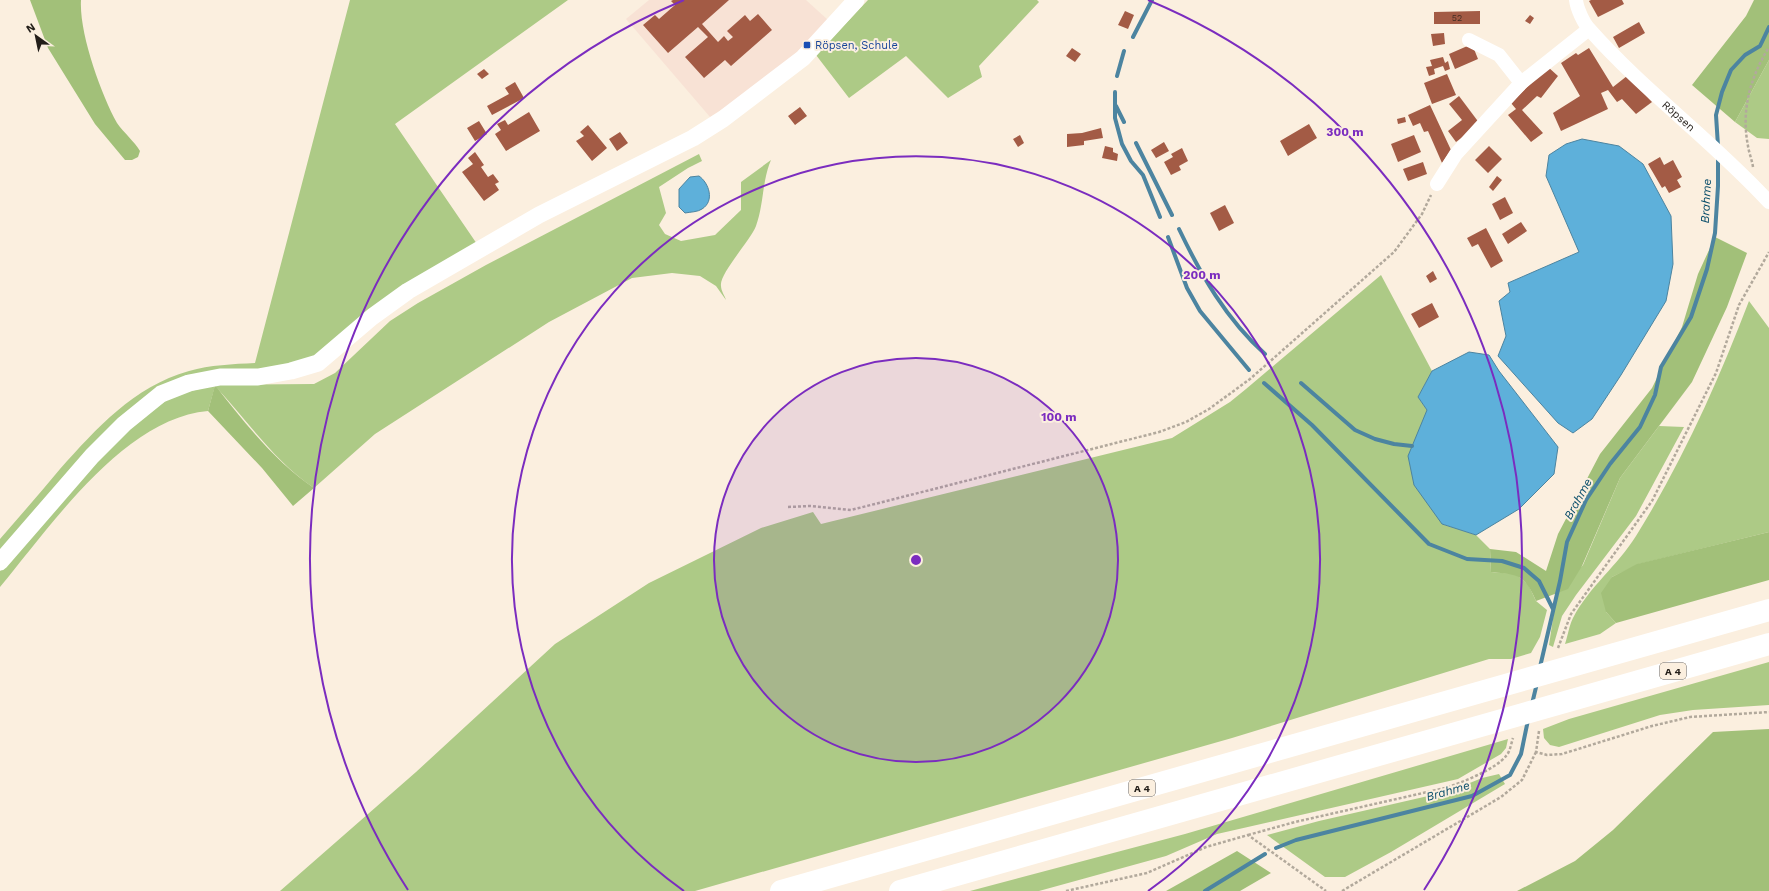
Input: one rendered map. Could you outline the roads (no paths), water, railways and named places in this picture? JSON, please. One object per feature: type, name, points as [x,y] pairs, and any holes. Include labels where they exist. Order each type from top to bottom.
[{"type":"highway","name":"A 4","points":[[780,891],[1769,610]]},
{"type":"highway","name":"A 4","points":[[900,891],[1323,772],[1577,697],[1769,644]]},
{"type":"street","points":[[0,562],[92,456],[124,424],[161,394],[189,383],[220,377],[258,377],[291,371],[318,363],[372,317],[408,291],[539,215],[693,138],[723,119],[803,58],[856,0]]},
{"type":"street","name":"Röpsen","points":[[1576,0],[1589,29],[1641,81],[1754,185],[1769,202]]},
{"type":"street","points":[[1437,184],[1456,154],[1521,83],[1589,29]]},
{"type":"street","points":[[1469,40],[1499,55],[1521,83]]},
{"type":"water","points":[[1582,139],[1619,146],[1643,164],[1671,216],[1673,264],[1666,301],[1592,419],[1573,433],[1558,423],[1498,356],[1506,336],[1499,301],[1510,292],[1508,283],[1579,252],[1546,176],[1549,155],[1566,144]]},
{"type":"water","points":[[699,176],[708,187],[708,201],[706,206],[700,210],[685,213],[679,207],[679,189],[690,177]]},
{"type":"water","points":[[1469,352],[1489,355],[1499,371],[1558,447],[1554,474],[1519,509],[1476,535],[1442,524],[1414,485],[1408,456],[1427,410],[1418,397],[1432,371]]},
{"type":"waterway","points":[[1133,37],[1152,0]]},
{"type":"waterway","name":"Brahme","points":[[1718,146],[1716,115],[1722,92],[1731,70],[1745,55],[1760,46],[1769,27]]},
{"type":"waterway","points":[[1117,76],[1124,51]]},
{"type":"waterway","points":[[1115,92],[1115,118],[1122,144],[1131,161],[1143,175],[1160,217]]},
{"type":"waterway","points":[[1116,106],[1124,122]]},
{"type":"waterway","points":[[1136,143],[1172,215]]},
{"type":"waterway","name":"Brahme","points":[[1540,667],[1560,581],[1567,542],[1586,500],[1610,464],[1640,427],[1655,395],[1661,367],[1691,317],[1707,269],[1715,233],[1718,157]]},
{"type":"waterway","points":[[1179,229],[1196,263],[1226,311],[1265,354]]},
{"type":"waterway","points":[[1168,237],[1187,288],[1200,311],[1249,370]]},
{"type":"waterway","points":[[1264,383],[1312,425],[1429,544],[1467,559],[1502,561],[1524,568],[1539,581],[1553,609]]},
{"type":"waterway","points":[[1301,383],[1355,430],[1375,439],[1394,444],[1412,446]]},
{"type":"waterway","name":"Brahme","points":[[1532,704],[1537,683]]},
{"type":"waterway","name":"Brahme","points":[[1276,848],[1296,840],[1472,796],[1510,775],[1521,754],[1528,720]]},
{"type":"waterway","name":"Brahme","points":[[1205,891],[1265,854]]},
{"type":"place","name":"Röpsen, Schule","points":[[807,45]]}]
